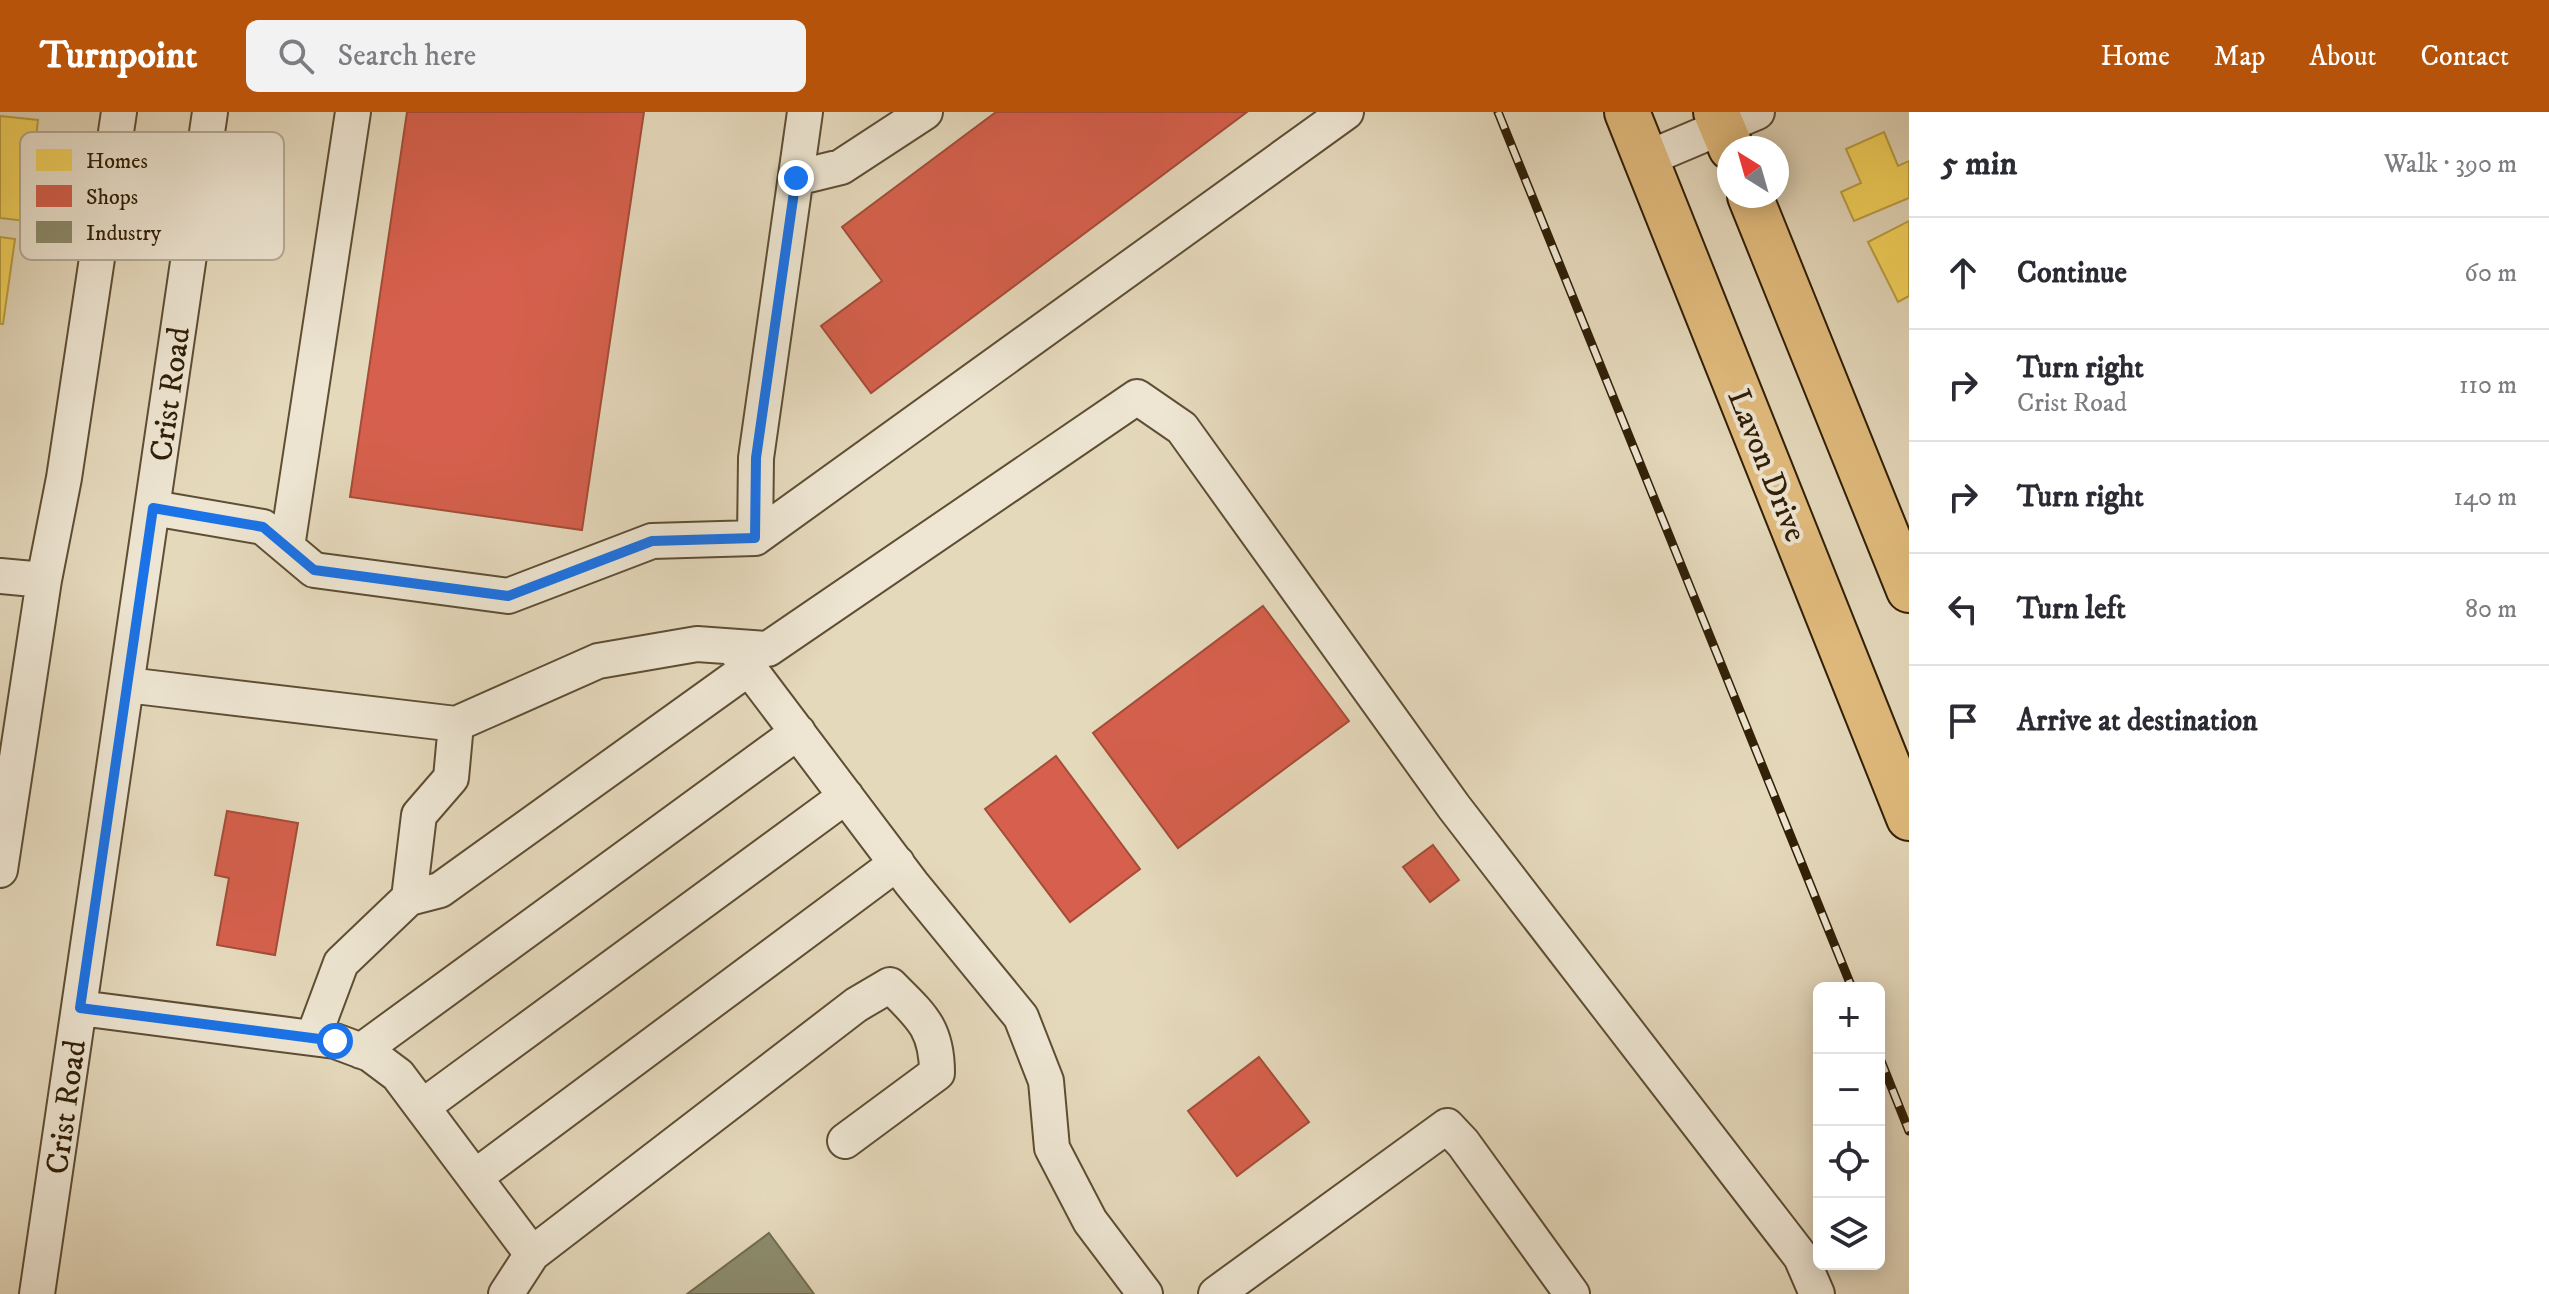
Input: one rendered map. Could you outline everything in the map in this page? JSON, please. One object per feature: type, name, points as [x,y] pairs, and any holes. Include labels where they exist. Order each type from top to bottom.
[{"type":"main road","name":"Lavon Drive","points":[[1627,112],[1909,818]]},
{"type":"main road","points":[[1755,208],[1909,590]]},
{"type":"street","points":[[116,132],[119,112]]},
{"type":"street","name":"Crist Road","points":[[207,132],[210,112]]},
{"type":"street","points":[[287,547],[353,112]]},
{"type":"street","points":[[755,538],[756,458],[805,112]]},
{"type":"street","points":[[796,178],[841,167],[925,112]]},
{"type":"street","points":[[153,508],[263,527],[314,570],[508,596],[652,541],[755,538],[1346,112]]},
{"type":"street","points":[[1646,159],[1731,125]]},
{"type":"street","points":[[0,870],[97,260]]},
{"type":"street","name":"Crist Road","points":[[37,1294],[189,260]]},
{"type":"street","points":[[313,1038],[341,963],[409,898],[440,890],[741,657],[768,649],[1137,397],[1182,428],[1454,807],[1801,1257],[1817,1294]]},
{"type":"street","points":[[0,576],[44,580]]},
{"type":"street","points":[[127,685],[456,724],[598,661],[697,644],[741,657],[897,863],[1021,1017],[1046,1081],[1052,1148],[1090,1221],[1145,1294]]},
{"type":"street","points":[[409,898],[419,815],[451,778],[456,724]]},
{"type":"street","points":[[361,1051],[798,732]]},
{"type":"street","points":[[422,1107],[846,796]]},
{"type":"street","points":[[475,1177],[897,863]]},
{"type":"street","points":[[506,1294],[532,1254],[830,1024],[890,985],[919,1013],[937,1043],[937,1073],[845,1141]]},
{"type":"street","points":[[80,1008],[313,1038],[361,1051],[398,1075],[532,1254]]},
{"type":"street","points":[[1216,1294],[1447,1126],[1463,1143],[1572,1294]]},
{"type":"building: Homes","points":[[0,116],[38,120],[37,132],[20,132],[20,220],[0,218]]},
{"type":"building: Homes","points":[[1884,132],[1898,166],[1909,161],[1909,198],[1854,221],[1841,192],[1861,183],[1846,149]]},
{"type":"building: Homes","points":[[1909,221],[1909,296],[1898,302],[1868,242]]},
{"type":"building: Homes","points":[[0,237],[15,239],[3,324],[0,324]]},
{"type":"building: Shops","points":[[407,112],[644,112],[582,530],[350,497]]},
{"type":"building: Shops","points":[[996,112],[1247,112],[871,393],[821,326],[882,281],[842,227]]},
{"type":"building: Shops","points":[[1263,606],[1349,721],[1178,848],[1093,733]]},
{"type":"building: Shops","points":[[1056,756],[1140,869],[1070,922],[985,809]]},
{"type":"building: Shops","points":[[227,811],[298,823],[275,955],[217,945],[229,878],[215,875]]},
{"type":"building: Shops","points":[[1433,845],[1459,880],[1430,902],[1403,867]]},
{"type":"building: Shops","points":[[1259,1057],[1309,1122],[1237,1176],[1188,1111]]},
{"type":"building: Industry","points":[[769,1233],[814,1294],[687,1294]]},
{"type":"railway","points":[[1498,112],[1850,982]]},
{"type":"railway","points":[[1885,1071],[1909,1131]]},
{"type":"route","points":[[335,1041],[80,1008],[153,508],[263,527],[314,570],[508,596],[600,558],[652,541],[755,538],[756,458],[796,178]]}]
